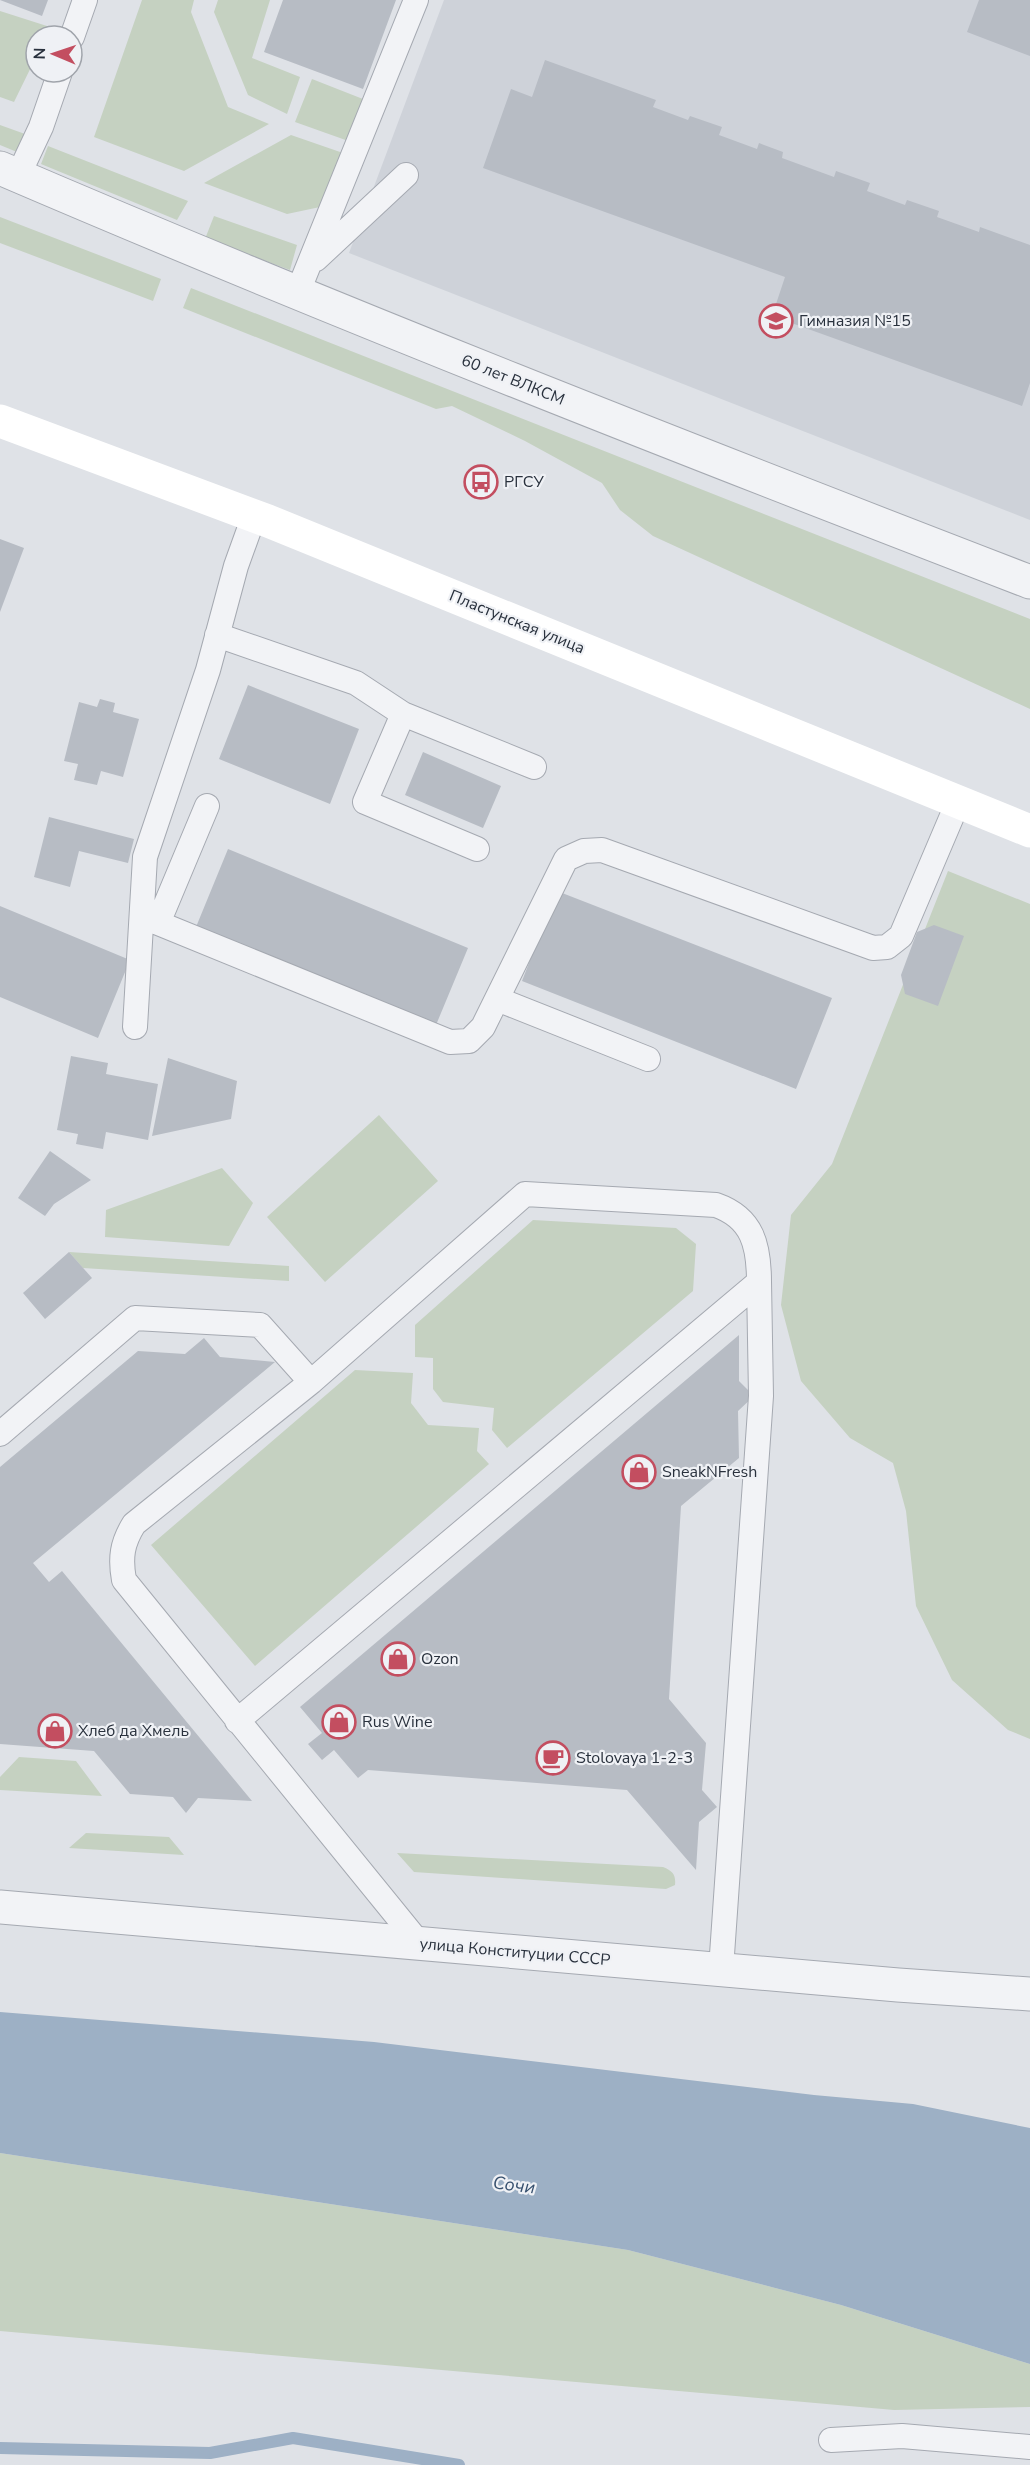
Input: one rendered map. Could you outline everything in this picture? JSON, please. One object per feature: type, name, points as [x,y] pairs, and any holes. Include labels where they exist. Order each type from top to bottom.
[{"type":"main road","name":"Пластунская улица","points":[[0,421],[254,516],[1030,831]]},
{"type":"street","name":"60 лет ВЛКСМ","points":[[9,172],[297,294],[741,471],[1030,582]]},
{"type":"street","name":"улица Конституции СССР","points":[[0,1907],[1030,1994]]},
{"type":"lane","points":[[77,24],[85,0]]},
{"type":"lane","points":[[297,294],[416,0]]},
{"type":"lane","points":[[9,172],[41,127],[56,84]]},
{"type":"lane","points":[[310,265],[406,175]]},
{"type":"lane","points":[[135,1027],[145,856],[208,670],[236,566],[254,516]]},
{"type":"lane","points":[[217,635],[356,684],[403,714],[534,766]]},
{"type":"lane","points":[[403,714],[365,802],[477,849]]},
{"type":"lane","points":[[207,806],[158,923],[450,1042],[469,1041],[483,1027],[566,859],[584,851],[602,850],[873,948],[887,947],[901,936],[958,802]]},
{"type":"lane","points":[[497,999],[648,1059]]},
{"type":"lane","points":[[419,1943],[124,1580],[121,1562],[124,1539],[134,1524],[311,1382],[525,1194],[716,1205],[733,1211],[745,1224],[754,1239],[759,1260],[760,1396],[721,1969]]},
{"type":"lane","points":[[237,1721],[759,1282]]},
{"type":"lane","points":[[0,1434],[135,1318],[260,1325],[311,1382]]},
{"type":"lane","points":[[831,2440],[902,2436],[1030,2447]]},
{"type":"shaded area","name":"Гимназия №15","points":[[444,0],[1030,0],[1030,520],[349,253]]},
{"type":"green space","points":[[142,0],[194,0],[191,12],[228,107],[269,124],[184,171],[94,137]]},
{"type":"green space","points":[[218,0],[270,0],[252,58],[300,77],[287,114],[248,95],[214,12]]},
{"type":"green space","points":[[0,11],[41,24],[24,24],[24,82],[14,102],[0,97]]},
{"type":"green space","points":[[312,79],[368,101],[354,143],[295,122]]},
{"type":"green space","points":[[0,125],[25,134],[17,152],[0,145]]},
{"type":"green space","points":[[291,135],[343,153],[320,207],[287,214],[204,183]]},
{"type":"green space","points":[[48,146],[188,201],[177,220],[41,164]]},
{"type":"green space","points":[[214,216],[297,245],[290,270],[205,239]]},
{"type":"green space","points":[[0,217],[161,279],[153,301],[0,243]]},
{"type":"green space","points":[[191,288],[1030,619],[1030,709],[653,536],[620,510],[602,483],[525,441],[452,406],[436,409],[183,308]]},
{"type":"green space","points":[[948,871],[1030,904],[1030,1739],[1008,1730],[952,1680],[916,1606],[906,1511],[893,1463],[850,1438],[801,1381],[781,1305],[791,1215],[832,1164]]},
{"type":"green space","points":[[379,1115],[438,1181],[325,1282],[267,1217]]},
{"type":"green space","points":[[222,1168],[253,1203],[229,1246],[105,1237],[106,1210]]},
{"type":"green space","points":[[533,1220],[676,1228],[696,1244],[693,1291],[507,1448],[492,1430],[494,1408],[443,1402],[433,1389],[433,1358],[415,1357],[415,1325]]},
{"type":"green space","points":[[69,1252],[289,1266],[289,1281],[83,1268]]},
{"type":"green space","points":[[355,1370],[413,1373],[411,1403],[428,1425],[479,1428],[477,1451],[489,1464],[255,1666],[151,1545]]},
{"type":"green space","points":[[19,1757],[76,1761],[102,1796],[0,1790],[0,1777]]},
{"type":"green space","points":[[86,1833],[169,1837],[184,1855],[69,1848]]},
{"type":"green space","points":[[397,1853],[663,1867],[673,1874],[675,1885],[666,1889],[414,1872]]},
{"type":"green space","points":[[0,2153],[628,2250],[841,2305],[1030,2364],[1030,2407],[894,2410],[0,2331]]},
{"type":"water","name":"Сочи","points":[[0,2012],[374,2042],[814,2095],[913,2104],[1030,2128],[1030,2364],[841,2305],[628,2250],[0,2153]]},
{"type":"building","points":[[0,0],[48,0],[42,16]]},
{"type":"building","points":[[283,0],[396,0],[363,89],[264,52]]},
{"type":"building","points":[[979,0],[1030,0],[1030,56],[967,32]]},
{"type":"building","points":[[545,60],[656,100],[653,107],[688,120],[690,116],[722,127],[719,135],[757,149],[759,143],[783,152],[782,158],[834,177],[836,171],[870,183],[867,191],[905,205],[907,200],[939,211],[937,217],[979,232],[980,227],[1030,245],[1030,383],[1022,406],[772,316],[785,277],[483,168],[511,89],[532,97]]},
{"type":"building","points":[[0,539],[24,548],[0,612]]},
{"type":"building","points":[[248,685],[359,729],[330,804],[219,759]]},
{"type":"building","points":[[100,699],[115,703],[113,712],[139,719],[123,777],[101,771],[97,785],[74,780],[78,764],[64,761],[79,702],[97,707]]},
{"type":"building","points":[[423,752],[501,786],[483,828],[405,795]]},
{"type":"building","points":[[49,817],[134,839],[128,863],[79,851],[70,887],[34,877]]},
{"type":"building","points":[[228,849],[468,948],[436,1025],[196,927]]},
{"type":"building","points":[[557,891],[832,998],[796,1089],[522,981]]},
{"type":"building","points":[[0,906],[130,960],[98,1038],[0,997]]},
{"type":"building","points":[[934,925],[964,936],[938,1006],[905,994],[901,975],[917,932]]},
{"type":"building","points":[[71,1056],[108,1063],[106,1074],[158,1084],[148,1140],[106,1132],[103,1149],[76,1144],[78,1134],[57,1130]]},
{"type":"building","points":[[168,1058],[237,1081],[231,1119],[152,1136]]},
{"type":"building","points":[[50,1151],[91,1180],[54,1204],[45,1216],[18,1198]]},
{"type":"building","points":[[69,1252],[92,1278],[45,1319],[23,1293]]},
{"type":"building","points":[[739,1335],[739,1381],[754,1396],[738,1411],[739,1458],[681,1506],[669,1699],[706,1743],[702,1790],[717,1807],[699,1822],[696,1870],[627,1790],[368,1770],[358,1778],[334,1750],[322,1760],[308,1744],[322,1733],[300,1707]]},
{"type":"building","points":[[204,1338],[220,1357],[275,1362],[33,1563],[49,1582],[62,1571],[252,1801],[198,1798],[186,1813],[173,1797],[130,1794],[94,1751],[0,1744],[0,1467],[138,1351],[185,1354]]},
{"type":"waterway","points":[[0,2448],[210,2453],[293,2438],[459,2465]]},
{"type":"place","name":"Гимназия №15","points":[[776,321]]},
{"type":"place","name":"РГСУ","points":[[481,482]]},
{"type":"place","name":"SneakNFresh","points":[[639,1472]]},
{"type":"place","name":"Ozon","points":[[398,1659]]},
{"type":"place","name":"Rus Wine","points":[[339,1722]]},
{"type":"place","name":"Хлеб да Хмель","points":[[55,1731]]},
{"type":"place","name":"Stolovaya 1-2-3","points":[[553,1758]]}]
